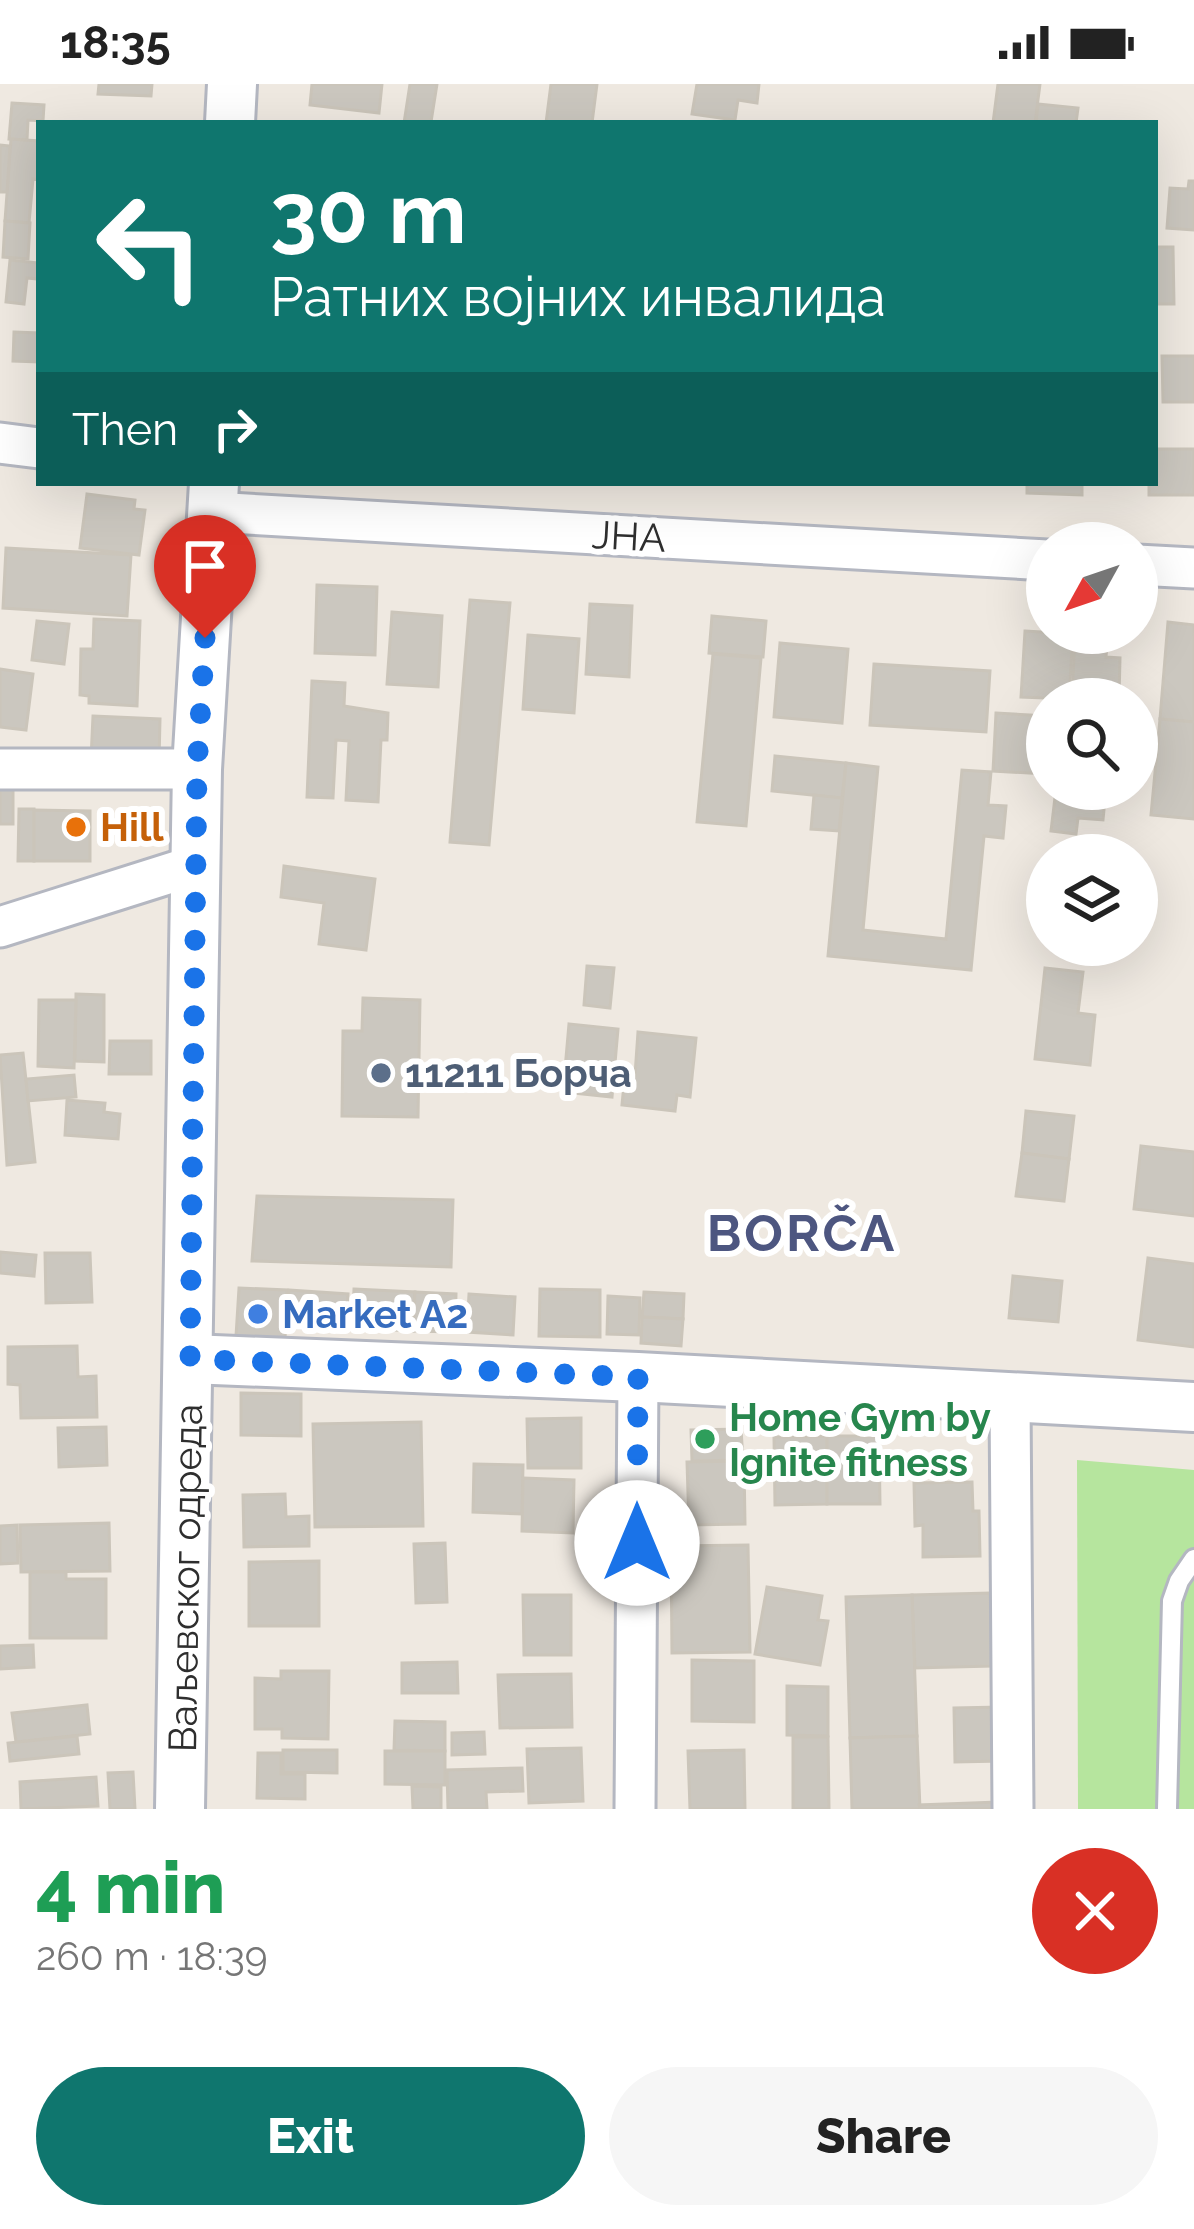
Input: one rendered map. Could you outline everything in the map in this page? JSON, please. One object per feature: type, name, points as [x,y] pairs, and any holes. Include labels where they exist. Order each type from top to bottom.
[{"type":"street","points":[[230,120],[232,84]]},
{"type":"street","points":[[0,443],[36,448]]},
{"type":"street","name":"ЈНА","points":[[213,498],[1026,558]]},
{"type":"street","name":"Ваљевског одреда","points":[[180,1809],[197,769],[213,498]]},
{"type":"street","points":[[1158,566],[1194,568]]},
{"type":"street","points":[[0,769],[197,769]]},
{"type":"street","points":[[0,927],[196,865]]},
{"type":"street","points":[[190,1359],[1194,1407]]},
{"type":"street","points":[[635,1809],[638,1377]]},
{"type":"street","points":[[1010,1399],[1013,1809]]},
{"type":"lane","points":[[1167,1809],[1172,1601],[1194,1558]]},
{"type":"green space","points":[[1077,1460],[1194,1470],[1194,1809],[1078,1809]]},
{"type":"building","points":[[99,84],[152,84],[151,96],[98,94]]},
{"type":"building","points":[[312,84],[382,84],[379,113],[310,105]]},
{"type":"building","points":[[410,84],[437,84],[431,120],[404,120]]},
{"type":"building","points":[[551,84],[597,84],[592,120],[546,120]]},
{"type":"building","points":[[697,84],[759,84],[757,103],[738,100],[735,120],[692,114]]},
{"type":"building","points":[[998,84],[1040,84],[1035,120],[993,120]]},
{"type":"building","points":[[12,103],[44,105],[43,120],[28,120],[27,140],[9,139]]},
{"type":"building","points":[[1038,104],[1078,108],[1076,120],[1036,120]]},
{"type":"building","points":[[11,139],[36,141],[29,223],[5,221]]},
{"type":"building","points":[[0,145],[10,146],[7,192],[0,192]]},
{"type":"building","points":[[1189,181],[1194,181],[1194,230],[1167,228],[1170,188],[1188,189]]},
{"type":"building","points":[[5,221],[30,223],[28,259],[3,257]]},
{"type":"building","points":[[1158,247],[1173,247],[1174,304],[1158,304]]},
{"type":"building","points":[[10,260],[36,263],[36,279],[27,278],[24,304],[6,302]]},
{"type":"building","points":[[14,332],[36,333],[36,362],[13,361]]},
{"type":"building","points":[[1162,356],[1194,356],[1194,402],[1163,402]]},
{"type":"building","points":[[1158,449],[1194,449],[1194,495],[1149,495],[1149,486],[1158,486]]},
{"type":"building","points":[[1027,486],[1082,486],[1082,495],[1027,493]]},
{"type":"building","points":[[87,494],[135,500],[134,509],[145,510],[139,555],[80,548]]},
{"type":"building","points":[[6,548],[131,555],[127,616],[3,608]]},
{"type":"building","points":[[317,585],[377,587],[375,655],[315,653]]},
{"type":"building","points":[[470,600],[510,603],[489,845],[450,842]]},
{"type":"building","points":[[590,604],[632,606],[629,677],[586,674]]},
{"type":"building","points":[[392,612],[442,616],[438,687],[387,684]]},
{"type":"building","points":[[712,616],[766,621],[763,657],[709,653]]},
{"type":"building","points":[[94,619],[140,621],[137,706],[89,703],[89,696],[80,695],[81,649],[93,649]]},
{"type":"building","points":[[37,621],[69,624],[64,664],[32,660]]},
{"type":"building","points":[[1168,622],[1194,625],[1194,722],[1160,719]]},
{"type":"building","points":[[1025,631],[1026,654],[1072,654],[1070,678],[1026,678],[1026,697],[1021,697]]},
{"type":"building","points":[[528,635],[579,639],[574,713],[523,709]]},
{"type":"building","points":[[780,643],[848,649],[842,723],[774,717]]},
{"type":"building","points":[[713,654],[761,658],[746,826],[697,822]]},
{"type":"building","points":[[1074,654],[1120,658],[1120,678],[1073,678]]},
{"type":"building","points":[[874,664],[990,671],[986,732],[870,725]]},
{"type":"building","points":[[0,669],[33,674],[26,730],[0,727]]},
{"type":"building","points":[[312,681],[345,683],[344,706],[388,713],[387,740],[381,740],[378,802],[346,800],[349,741],[336,740],[333,798],[307,797]]},
{"type":"building","points":[[996,713],[1026,715],[1026,773],[993,771]]},
{"type":"building","points":[[93,716],[160,719],[159,762],[91,759]]},
{"type":"building","points":[[1160,719],[1194,722],[1194,819],[1151,815],[1151,810],[1158,810]]},
{"type":"building","points":[[775,756],[846,763],[842,798],[772,791]]},
{"type":"building","points":[[846,763],[878,767],[863,930],[946,939],[962,770],[991,772],[988,805],[1006,806],[1003,838],[984,836],[971,970],[828,956]]},
{"type":"building","points":[[0,788],[13,788],[13,824],[0,824]]},
{"type":"building","points":[[814,795],[842,798],[839,831],[811,829]]},
{"type":"building","points":[[19,809],[34,809],[34,861],[18,861]]},
{"type":"building","points":[[34,810],[90,811],[90,861],[34,861]]},
{"type":"building","points":[[1054,810],[1104,810],[1103,820],[1078,818],[1076,834],[1051,831]]},
{"type":"building","points":[[284,866],[375,879],[366,950],[319,944],[324,903],[281,897]]},
{"type":"building","points":[[587,966],[614,968],[610,1008],[584,1005]]},
{"type":"building","points":[[1045,968],[1083,972],[1078,1013],[1095,1015],[1090,1065],[1035,1059]]},
{"type":"building","points":[[76,994],[104,995],[104,1062],[75,1061]]},
{"type":"building","name":"11211 Борча","points":[[363,998],[420,1000],[418,1117],[342,1116],[343,1031],[362,1031]]},
{"type":"building","points":[[39,1000],[76,1000],[74,1068],[38,1066]]},
{"type":"building","points":[[569,1024],[618,1029],[612,1097],[563,1092]]},
{"type":"building","points":[[638,1032],[696,1038],[690,1097],[677,1095],[675,1111],[622,1105],[625,1074],[635,1075]]},
{"type":"building","points":[[110,1041],[151,1041],[151,1074],[109,1074]]},
{"type":"building","points":[[23,1053],[35,1162],[7,1165],[0,1055]]},
{"type":"building","points":[[74,1075],[76,1097],[28,1101],[26,1079]]},
{"type":"building","points":[[67,1100],[105,1103],[104,1112],[120,1114],[118,1139],[65,1135]]},
{"type":"building","points":[[1026,1111],[1074,1116],[1069,1159],[1022,1153]]},
{"type":"building","points":[[1141,1146],[1194,1152],[1194,1216],[1134,1209]]},
{"type":"building","points":[[1022,1153],[1069,1159],[1064,1201],[1016,1196]]},
{"type":"building","points":[[257,1196],[453,1200],[451,1267],[252,1261]]},
{"type":"building","points":[[0,1252],[36,1255],[34,1276],[0,1273]]},
{"type":"building","points":[[45,1253],[90,1253],[92,1302],[46,1303]]},
{"type":"building","points":[[1148,1258],[1194,1264],[1194,1347],[1138,1340]]},
{"type":"building","points":[[1013,1276],[1062,1281],[1058,1322],[1009,1318]]},
{"type":"building","points":[[239,1288],[287,1290],[285,1339],[236,1336]]},
{"type":"building","points":[[354,1289],[415,1292],[413,1331],[352,1328]]},
{"type":"building","points":[[540,1289],[600,1290],[600,1337],[539,1336]]},
{"type":"building","points":[[289,1290],[348,1294],[346,1329],[287,1326]]},
{"type":"building","points":[[415,1292],[456,1294],[455,1332],[413,1331]]},
{"type":"building","points":[[644,1292],[684,1294],[683,1319],[642,1317]]},
{"type":"building","points":[[469,1294],[515,1297],[513,1335],[467,1332]]},
{"type":"building","points":[[608,1296],[640,1298],[639,1335],[607,1334]]},
{"type":"building","points":[[642,1317],[683,1319],[681,1346],[641,1343]]},
{"type":"building","points":[[77,1346],[78,1377],[96,1376],[97,1417],[21,1418],[20,1385],[8,1384],[8,1347]]},
{"type":"building","points":[[241,1393],[301,1394],[301,1436],[241,1435]]},
{"type":"building","points":[[581,1418],[581,1468],[528,1468],[527,1419]]},
{"type":"building","points":[[421,1422],[423,1526],[315,1527],[313,1424]]},
{"type":"building","points":[[106,1427],[107,1465],[59,1467],[58,1428]]},
{"type":"building","points":[[741,1429],[743,1460],[692,1461],[691,1430]]},
{"type":"building","points":[[827,1436],[827,1504],[775,1505],[774,1437]]},
{"type":"building","points":[[827,1436],[879,1436],[880,1504],[827,1504]]},
{"type":"building","points":[[744,1461],[745,1524],[689,1525],[687,1462]]},
{"type":"building","points":[[474,1464],[523,1465],[522,1514],[473,1512]]},
{"type":"building","points":[[523,1478],[574,1480],[573,1533],[522,1531]]},
{"type":"building","points":[[972,1482],[973,1511],[979,1511],[980,1556],[923,1557],[923,1525],[915,1526],[914,1483]]},
{"type":"building","points":[[285,1494],[286,1517],[309,1516],[309,1546],[244,1547],[243,1495]]},
{"type":"building","points":[[109,1523],[110,1571],[21,1572],[20,1525]]},
{"type":"building","points":[[17,1525],[18,1563],[0,1564],[0,1526]]},
{"type":"building","points":[[445,1543],[447,1602],[416,1603],[414,1544]]},
{"type":"building","points":[[748,1545],[750,1652],[672,1653],[671,1546]]},
{"type":"building","points":[[319,1561],[319,1626],[249,1626],[249,1562]]},
{"type":"building","points":[[30,1572],[66,1572],[66,1579],[106,1579],[106,1638],[30,1638]]},
{"type":"building","points":[[767,1587],[822,1596],[818,1620],[828,1621],[820,1665],[755,1654]]},
{"type":"building","points":[[990,1593],[992,1666],[915,1668],[912,1595]]},
{"type":"building","points":[[523,1595],[571,1595],[571,1655],[524,1655]]},
{"type":"building","points":[[912,1595],[917,1736],[850,1738],[846,1597]]},
{"type":"building","points":[[33,1645],[34,1667],[0,1669],[0,1646]]},
{"type":"building","points":[[692,1660],[754,1661],[754,1722],[692,1721]]},
{"type":"building","points":[[457,1662],[458,1693],[402,1693],[402,1663]]},
{"type":"building","points":[[281,1671],[329,1671],[328,1739],[282,1738],[282,1729],[255,1729],[255,1678],[281,1679]]},
{"type":"building","points":[[571,1674],[572,1727],[500,1728],[498,1675]]},
{"type":"building","points":[[787,1686],[828,1687],[828,1736],[787,1735]]},
{"type":"building","points":[[87,1705],[90,1734],[16,1742],[12,1713]]},
{"type":"building","points":[[1001,1707],[1002,1761],[955,1762],[954,1708]]},
{"type":"building","points":[[395,1721],[445,1722],[445,1751],[394,1750]]},
{"type":"building","points":[[484,1732],[485,1754],[452,1755],[452,1733]]},
{"type":"building","points":[[77,1736],[79,1754],[10,1761],[8,1743]]},
{"type":"building","points":[[917,1736],[920,1809],[852,1809],[850,1738]]},
{"type":"building","points":[[793,1737],[828,1737],[829,1809],[793,1809]]},
{"type":"building","points":[[581,1748],[583,1801],[529,1803],[527,1749]]},
{"type":"building","points":[[283,1750],[337,1750],[337,1773],[283,1772]]},
{"type":"building","points":[[744,1750],[745,1809],[690,1809],[688,1751]]},
{"type":"building","points":[[385,1751],[445,1751],[445,1785],[385,1784]]},
{"type":"building","points":[[258,1753],[281,1753],[281,1774],[305,1774],[305,1799],[257,1798]]},
{"type":"building","points":[[522,1768],[523,1791],[486,1792],[487,1809],[448,1809],[447,1770]]},
{"type":"building","points":[[133,1772],[135,1809],[110,1809],[108,1773]]},
{"type":"building","points":[[96,1777],[98,1806],[21,1809],[20,1782]]},
{"type":"building","points":[[412,1786],[441,1787],[441,1809],[413,1809]]},
{"type":"building","points":[[997,1802],[997,1809],[920,1809],[919,1805]]},
{"type":"place","name":"Hill","points":[[76,827]]},
{"type":"place","name":"11211 Борча","points":[[381,1073]]},
{"type":"place","name":"Market A2","points":[[258,1314]]},
{"type":"place","name":"Home Gym by Ignite fitness","points":[[705,1439]]},
{"type":"district","name":"BORČA","points":[[802,1233]]},
{"type":"route","points":[[205,638],[197,769],[190,1359],[638,1377],[637,1543]]}]
